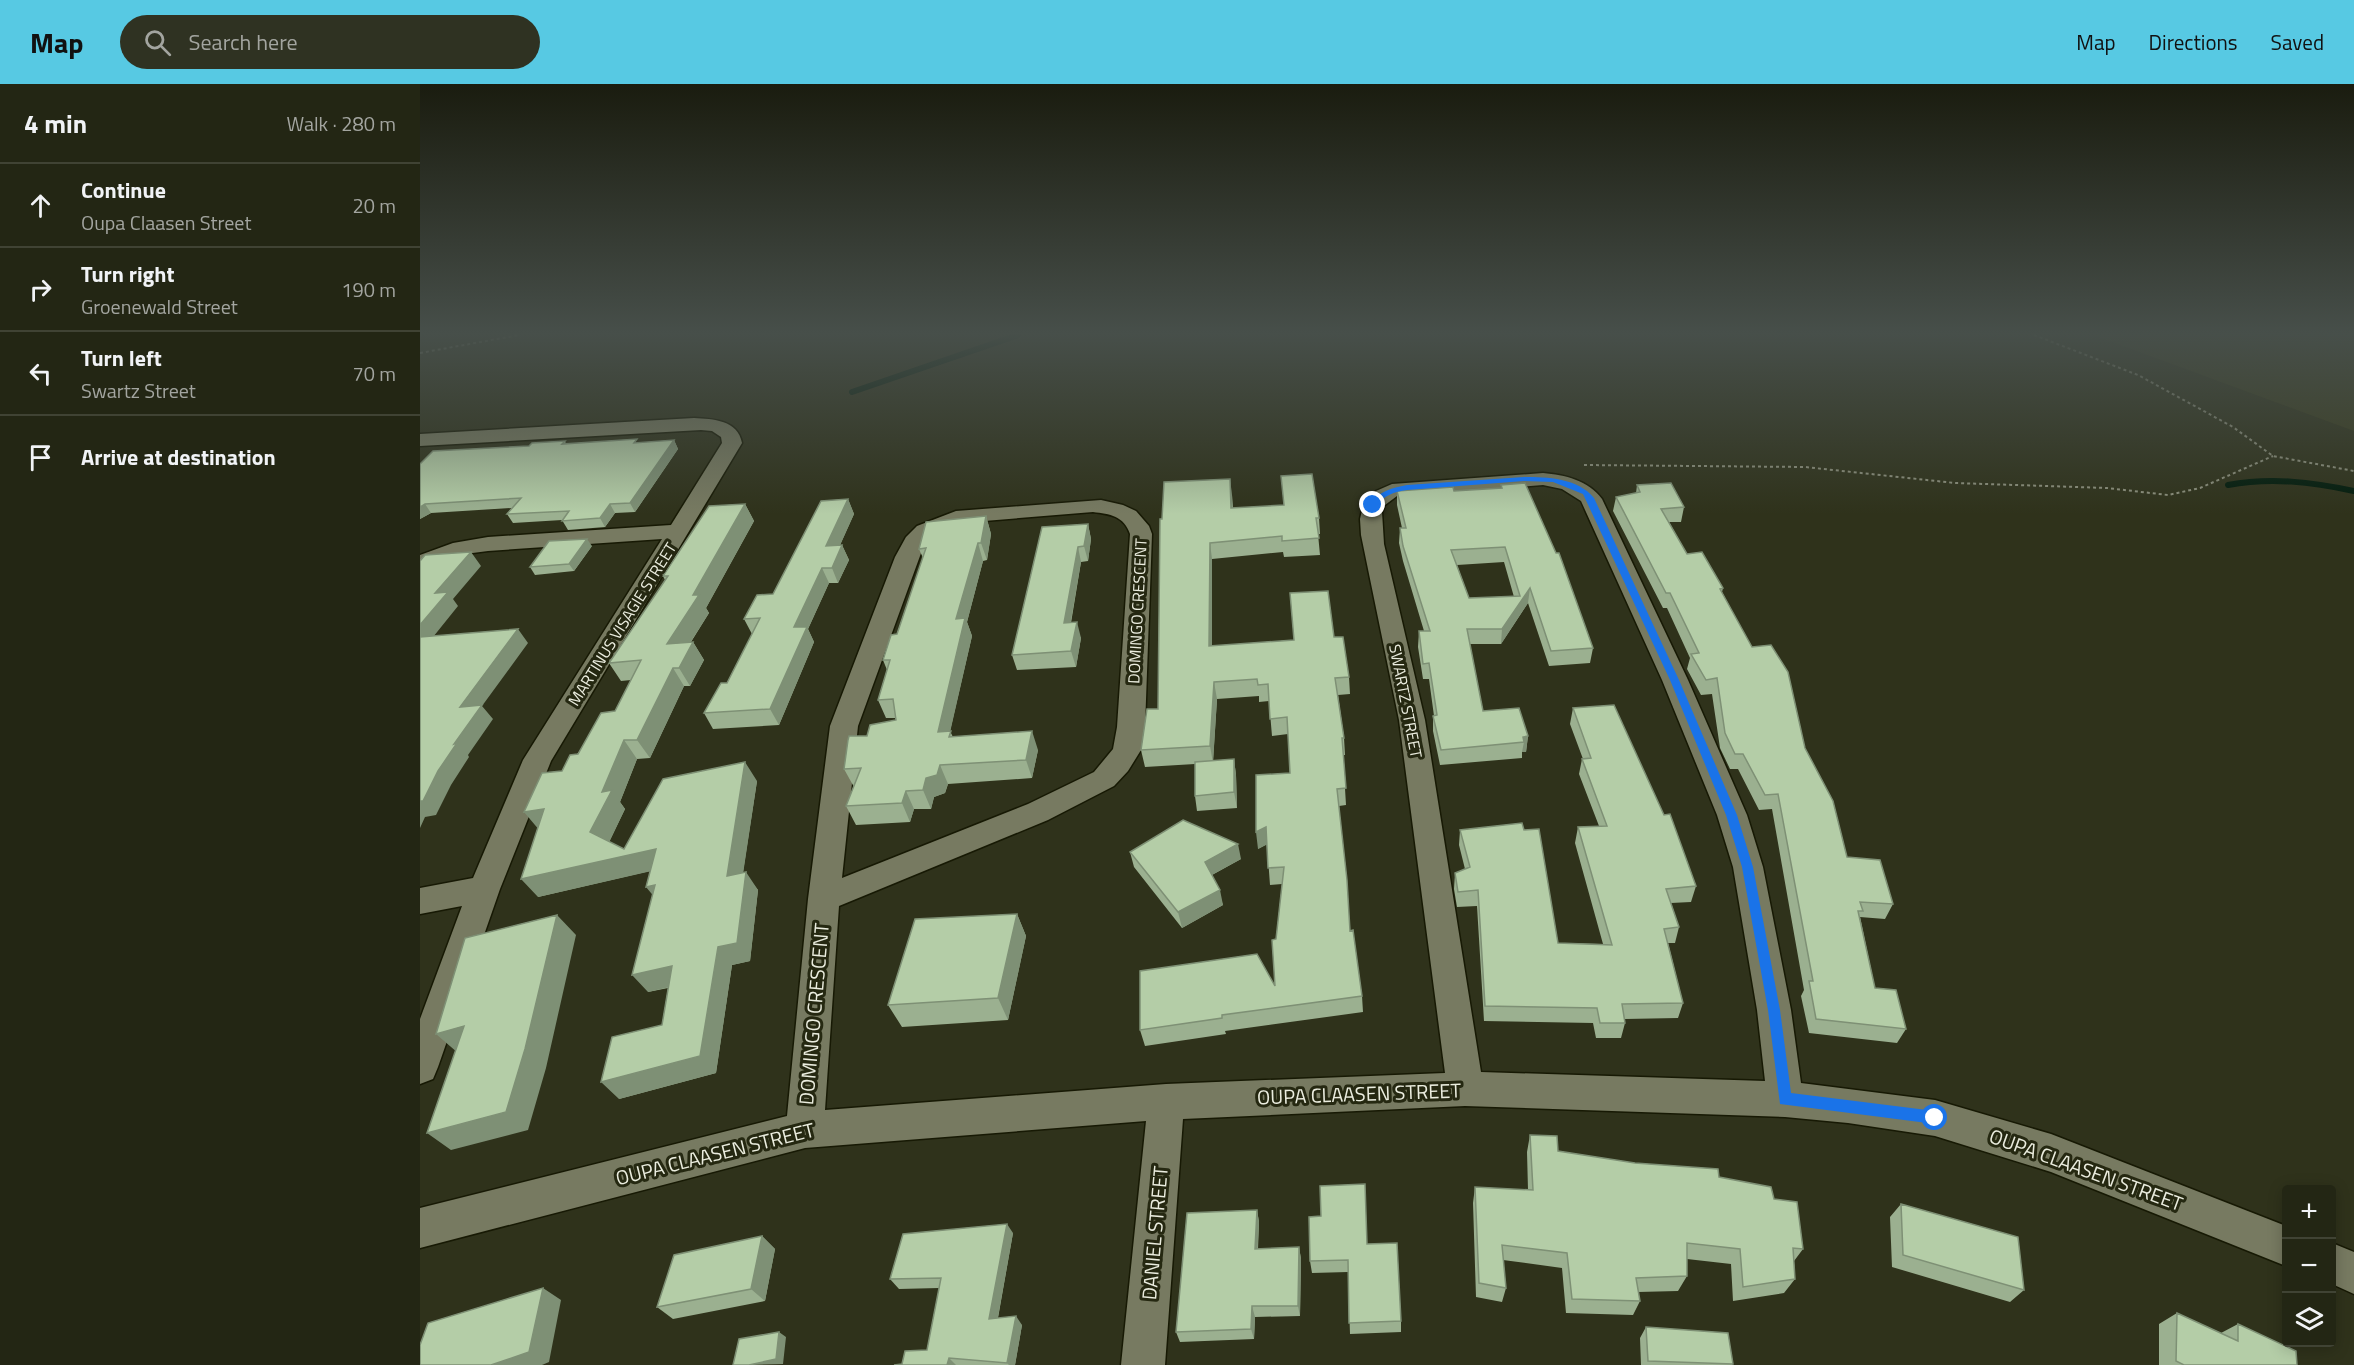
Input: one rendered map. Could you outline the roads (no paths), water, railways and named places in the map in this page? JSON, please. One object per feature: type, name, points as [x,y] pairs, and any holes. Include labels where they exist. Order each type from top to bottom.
[{"type":"street","points":[[420,440],[688,424],[720,427],[730,432],[732,443],[680,531]]},
{"type":"street","name":"SWARTZ STREET","points":[[1465,1089],[1412,720],[1373,544],[1371,521],[1373,505],[1378,497],[1392,490],[1524,479],[1560,481],[1586,492],[1591,499],[1675,680],[1732,815],[1748,867],[1774,1010],[1785,1099]]},
{"type":"street","name":"DOMINGO CRESCENT","points":[[805,1130],[824,899],[844,726],[906,557],[914,542],[936,524],[956,517],[1093,506],[1114,508],[1135,520],[1141,534],[1131,727],[1127,750],[1118,764],[1104,779],[1038,812],[824,899]]},
{"type":"street","name":"MARTINUS VISAGIE STREET","points":[[420,563],[454,550],[488,544],[680,531]]},
{"type":"street","name":"MARTINUS VISAGIE STREET","points":[[420,1067],[484,889],[537,760],[680,531]]},
{"type":"street","points":[[420,901],[484,889]]},
{"type":"street","name":"OUPA CLAASEN STREET","points":[[420,1228],[805,1130],[1166,1102],[1465,1089],[1785,1099],[1848,1105],[1935,1118],[2051,1153],[2282,1244]]},
{"type":"street","name":"DANIEL STREET","points":[[1143,1365],[1166,1102]]},
{"type":"street","points":[[2336,1266],[2354,1273]]},
{"type":"waterway","points":[[2228,485],[2276,481],[2323,485],[2354,491]]}]
